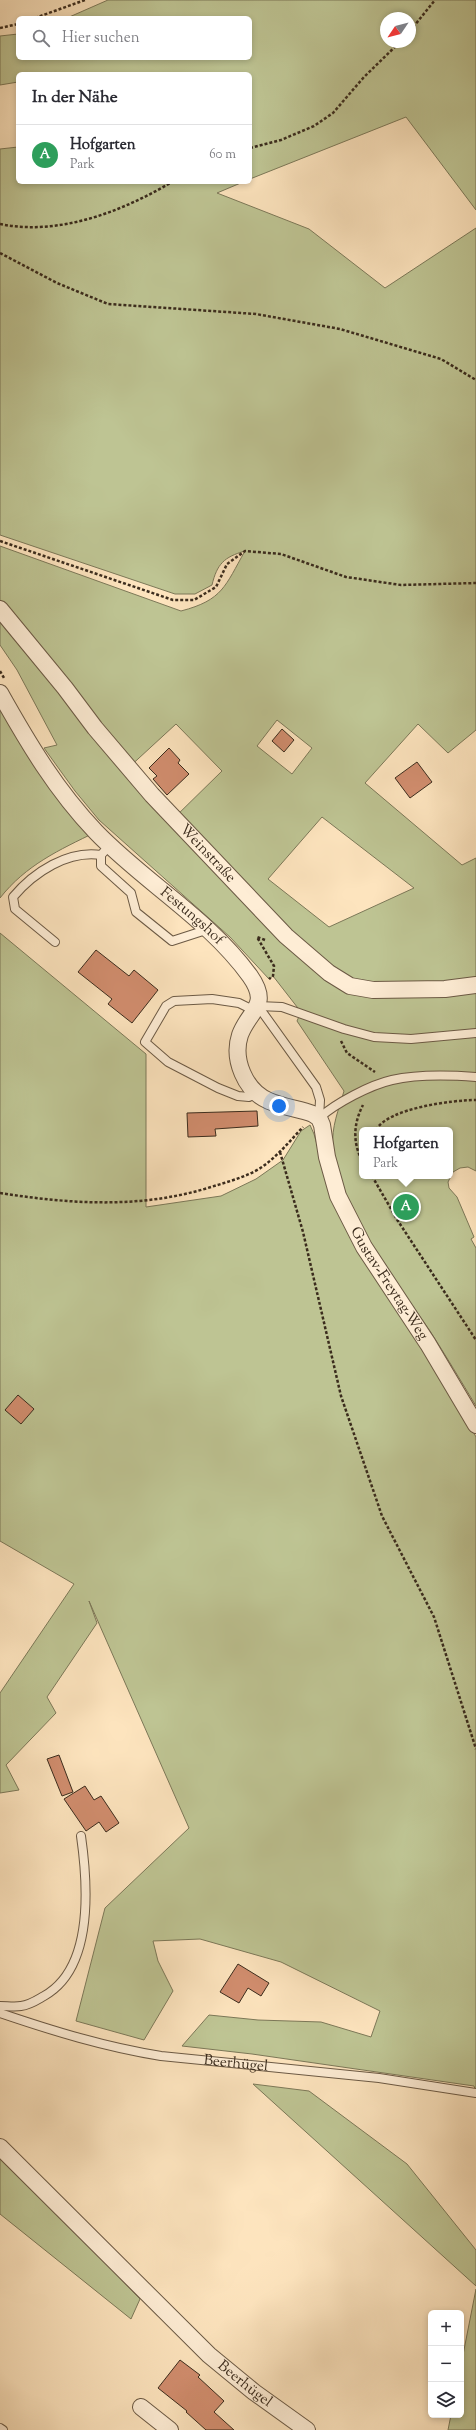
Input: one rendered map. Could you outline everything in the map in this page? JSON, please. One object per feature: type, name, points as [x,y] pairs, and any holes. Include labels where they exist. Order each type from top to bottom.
[{"type":"street","name":"Weinstraße","points":[[0,609],[65,688],[95,728],[152,795],[286,936],[329,973],[350,986],[373,990],[445,990],[476,985]]},
{"type":"street","name":"Festungshof","points":[[3,687],[54,783],[106,850],[206,930],[250,976],[259,995],[256,1008]]},
{"type":"street","points":[[256,1008],[240,1035],[237,1052],[241,1070],[257,1093],[268,1101],[313,1114],[321,1125]]},
{"type":"street","name":"Gustav-Freytag-Weg","points":[[321,1125],[327,1157],[338,1196],[364,1247],[428,1344],[476,1425]]},
{"type":"street","name":"Beerhügel","points":[[0,2147],[209,2354],[254,2392],[308,2430]]},
{"type":"street","points":[[141,2407],[170,2430]]},
{"type":"lane","points":[[55,942],[15,909],[13,897],[23,885],[42,871],[64,859],[106,850],[101,866],[132,893],[136,912],[172,941],[206,930]]},
{"type":"lane","points":[[257,1093],[249,1097],[238,1096],[218,1088],[168,1062],[145,1042],[166,1006],[174,1001],[184,999],[219,1000],[239,1003],[256,1008],[282,1007],[344,1029],[374,1037],[411,1039],[476,1033]]},
{"type":"lane","points":[[256,1008],[316,1087],[320,1100],[321,1125]]},
{"type":"lane","points":[[321,1125],[346,1099],[391,1080],[405,1078],[476,1077]]},
{"type":"lane","points":[[0,2006],[21,2006],[32,2003],[53,1992],[61,1984],[74,1963],[82,1938],[84,1916],[86,1872],[81,1836]]},
{"type":"lane","name":"Beerhügel","points":[[0,2013],[56,2032],[125,2051],[379,2078],[476,2093]]},
{"type":"path","points":[[41,16],[85,0]]},
{"type":"path","points":[[416,24],[435,0]]},
{"type":"path","points":[[0,28],[16,24]]},
{"type":"path","points":[[252,147],[281,140],[314,126],[333,113],[364,77],[394,48]]},
{"type":"path","points":[[0,224],[32,227],[76,223],[120,207],[168,184]]},
{"type":"path","points":[[0,253],[57,283],[108,304],[256,314],[340,329],[441,359],[476,380]]},
{"type":"path","points":[[0,540],[166,597],[184,601],[194,600],[216,587],[227,564],[245,551],[282,554],[346,577],[401,585],[476,583]]},
{"type":"path","points":[[0,671],[3,687]]},
{"type":"path","points":[[264,974],[269,979],[273,976],[274,966],[257,941],[257,937],[263,938],[268,943]]},
{"type":"path","points":[[344,1029],[341,1041],[346,1053],[358,1062],[391,1080]]},
{"type":"path","points":[[359,1154],[356,1147],[355,1131],[357,1117],[372,1089]]},
{"type":"path","points":[[378,1127],[394,1116],[423,1106],[476,1100]]},
{"type":"path","points":[[0,1193],[104,1204],[144,1202],[188,1195],[241,1178],[260,1168],[280,1152],[305,1124],[321,1125]]},
{"type":"path","points":[[280,1152],[303,1232],[342,1396],[382,1516],[434,1617],[476,1749]]},
{"type":"path","points":[[374,1179],[398,1221],[476,1340]]},
{"type":"green space","points":[[108,0],[476,0],[476,210],[406,117],[252,178],[252,72],[16,72],[16,82],[0,85],[0,36],[16,34],[16,60],[252,60],[252,16],[72,16]]},
{"type":"green space","points":[[16,147],[16,184],[238,184],[217,193],[309,229],[385,288],[476,228],[476,730],[448,753],[418,724],[365,783],[462,865],[476,858],[476,1171],[468,1167],[460,1168],[453,1172],[453,1127],[359,1127],[359,1179],[450,1179],[448,1182],[449,1188],[457,1197],[474,1237],[471,1239],[476,1248],[476,1406],[430,1331],[371,1244],[347,1197],[338,1172],[333,1147],[333,1132],[344,1091],[297,1021],[301,1012],[273,976],[269,979],[230,937],[99,820],[75,791],[44,748],[57,745],[17,670],[0,645],[0,546],[181,611],[206,602],[221,590],[245,551],[238,553],[222,562],[216,572],[212,585],[195,594],[175,594],[0,535],[0,149]],"holes":[[[277,720],[312,748],[292,774],[257,746]],[[176,724],[222,771],[171,821],[126,770]],[[322,817],[414,888],[329,927],[268,879]]]},
{"type":"green space","points":[[0,693],[96,832],[56,852],[32,867],[10,886],[0,898]]},
{"type":"green space","points":[[0,933],[146,1054],[146,1207],[221,1196],[256,1179],[283,1160],[301,1131],[310,1125],[314,1134],[333,1201],[451,1390],[476,1437],[476,2092],[474,2086],[252,2054],[182,2046],[209,2015],[258,2020],[321,2022],[371,2037],[380,2011],[281,1962],[200,1939],[153,1941],[158,1961],[173,1991],[144,2040],[76,2021],[105,1908],[189,1828],[89,1601],[97,1623],[47,1697],[56,1713],[6,1765],[19,1790],[0,1793],[0,1693],[74,1584],[0,1541]]},
{"type":"green space","points":[[253,2084],[309,2091],[407,2164],[476,2250],[476,2286]]},
{"type":"green space","points":[[0,2159],[61,2217],[140,2299],[131,2319],[0,2214]]},
{"type":"green space","points":[[476,2289],[476,2430],[448,2430],[450,2418],[464,2418],[464,2350]]},
{"type":"building","points":[[282,729],[294,740],[284,752],[272,741]]},
{"type":"building","points":[[169,748],[180,760],[178,763],[189,774],[167,795],[153,779],[157,776],[149,768]]},
{"type":"building","points":[[417,762],[432,782],[410,798],[395,778]]},
{"type":"building","points":[[96,950],[129,976],[134,970],[158,990],[132,1023],[108,1004],[112,999],[78,972]]},
{"type":"building","points":[[257,1111],[258,1126],[215,1129],[216,1136],[188,1137],[187,1113]]},
{"type":"building","points":[[18,1395],[34,1409],[21,1424],[5,1410]]},
{"type":"building","points":[[59,1755],[73,1792],[62,1796],[47,1759]]},
{"type":"building","points":[[85,1786],[94,1800],[101,1796],[119,1823],[106,1832],[99,1822],[86,1831],[64,1799]]},
{"type":"building","points":[[238,1964],[269,1983],[261,1996],[248,1988],[239,2003],[220,1992]]},
{"type":"building","points":[[180,2360],[200,2375],[198,2377],[224,2401],[214,2412],[234,2430],[206,2430],[186,2412],[187,2411],[158,2388]]},
{"type":"place","name":"Hofgarten","points":[[406,1207]]}]
